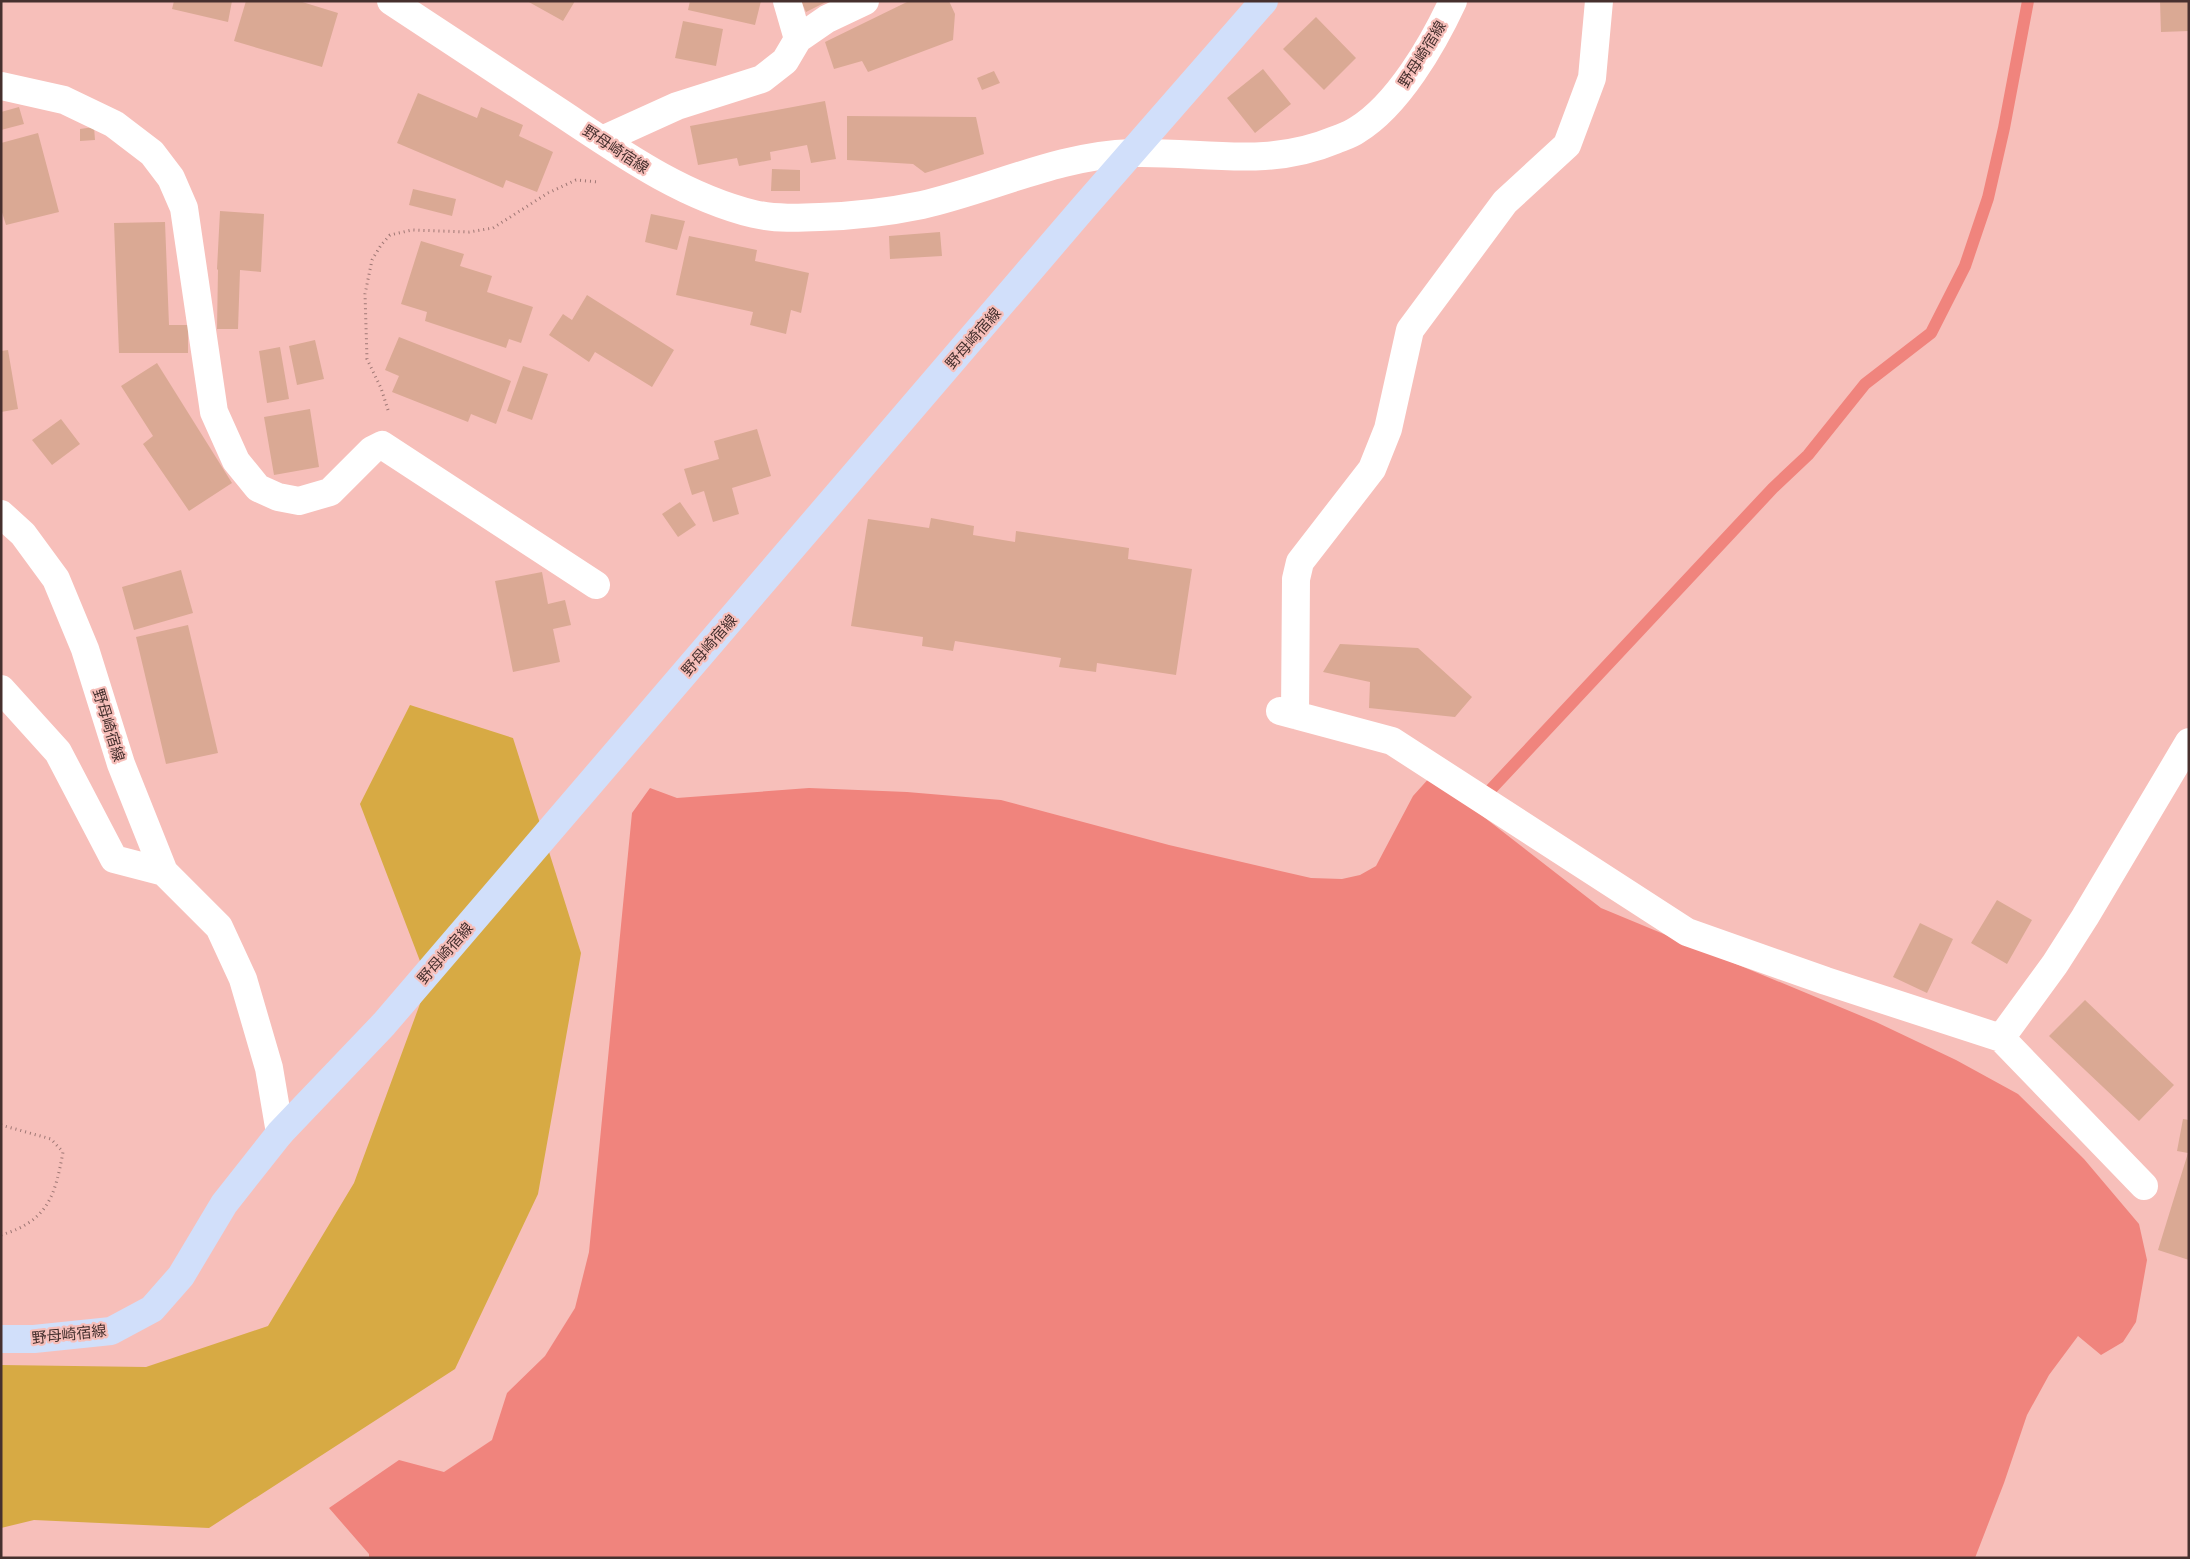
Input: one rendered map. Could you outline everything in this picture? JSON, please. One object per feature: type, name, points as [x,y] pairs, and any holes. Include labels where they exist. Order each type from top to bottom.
[{"type":"main road","name":"野母崎宿線","points":[[1,1339],[34,1339],[111,1331],[152,1309],[181,1276],[224,1204],[280,1133],[384,1024],[1084,207],[1264,1]]},
{"type":"street","name":"野母崎宿線","points":[[391,1],[647,169],[711,200],[758,214],[794,218],[859,216],[923,204],[1086,157],[1132,153],[1247,158],[1284,154],[1319,147],[1356,131],[1379,113],[1407,83],[1452,1]]},
{"type":"street","points":[[787,1],[798,39]]},
{"type":"street","points":[[602,140],[677,106],[762,79],[785,62],[798,39],[828,20],[865,1]]},
{"type":"street","points":[[1599,1],[1592,78],[1567,145],[1505,202],[1410,330],[1388,428],[1372,469],[1300,562],[1296,588],[1288,713],[1392,741],[1687,932],[1826,981],[2001,1038],[2144,1186]]},
{"type":"street","points":[[1,86],[64,100],[114,124],[152,153],[171,178],[184,208],[214,412],[236,461],[258,488],[278,497],[298,501],[330,492],[372,450],[382,445],[596,585]]},
{"type":"street","name":"野母崎宿線","points":[[1,514],[23,534],[56,579],[85,648],[121,764],[164,872],[219,927],[243,979],[269,1068],[280,1133]]},
{"type":"street","points":[[1,689],[58,752],[114,859],[164,872]]},
{"type":"street","points":[[2001,1038],[2055,964],[2085,917],[2189,742]]},
{"type":"path","points":[[382,445],[391,419],[381,388],[367,359],[364,294],[372,260],[390,234],[412,230],[469,232],[493,228],[548,193],[576,180],[630,185],[647,169]]},
{"type":"path","points":[[1,1125],[51,1139],[63,1152],[52,1196],[38,1218],[18,1230],[1,1235]]},
{"type":"shaded area","points":[[410,705],[513,738],[581,953],[538,1194],[455,1369],[209,1528],[34,1520],[1,1528],[1,1365],[146,1367],[268,1326],[354,1183],[428,982],[360,804]]},
{"type":"shaded area","points":[[1431,776],[1601,908],[1876,1022],[1956,1060],[2018,1094],[2084,1159],[2139,1224],[2147,1260],[2136,1322],[2123,1342],[2101,1355],[2078,1336],[2049,1375],[2027,1415],[2004,1483],[1975,1558],[369,1558],[369,1554],[329,1508],[399,1460],[444,1472],[492,1440],[507,1393],[545,1356],[575,1308],[589,1252],[632,813],[650,788],[677,798],[809,788],[907,792],[1001,800],[1169,845],[1276,870],[1311,878],[1342,879],[1360,875],[1376,866],[1413,796]]},
{"type":"building","points":[[174,1],[232,1],[228,22],[172,9]]},
{"type":"building","points":[[246,1],[299,1],[338,13],[322,67],[234,41]]},
{"type":"building","points":[[527,1],[575,1],[563,21]]},
{"type":"building","points":[[690,1],[761,1],[755,25],[688,10]]},
{"type":"building","points":[[801,1],[828,1],[806,12]]},
{"type":"building","points":[[909,1],[949,1],[955,14],[953,40],[868,72],[862,61],[834,69],[825,42]]},
{"type":"building","points":[[2160,1],[2189,1],[2189,31],[2161,32]]},
{"type":"building","points":[[1316,17],[1356,58],[1324,90],[1283,49]]},
{"type":"building","points":[[683,21],[723,29],[716,66],[675,58]]},
{"type":"building","points":[[1263,69],[1291,104],[1255,133],[1227,98]]},
{"type":"building","points":[[994,71],[1000,83],[982,90],[977,78]]},
{"type":"building","points":[[418,93],[477,118],[481,107],[523,125],[519,136],[553,152],[537,192],[506,180],[503,188],[397,143]]},
{"type":"building","points":[[825,101],[836,159],[811,163],[807,145],[770,152],[771,160],[739,166],[737,158],[698,165],[690,126]]},
{"type":"building","points":[[19,107],[24,124],[1,130],[1,112]]},
{"type":"building","points":[[847,116],[976,117],[984,154],[925,173],[913,164],[847,160]]},
{"type":"building","points":[[94,127],[95,140],[80,141],[80,129]]},
{"type":"building","points":[[38,133],[59,212],[6,225],[1,209],[1,143]]},
{"type":"building","points":[[772,169],[800,170],[800,191],[771,191]]},
{"type":"building","points":[[413,189],[456,199],[452,216],[409,205]]},
{"type":"building","points":[[220,211],[264,214],[261,272],[240,270],[238,329],[217,329],[217,269]]},
{"type":"building","points":[[651,214],[685,221],[677,250],[645,242]]},
{"type":"building","points":[[165,222],[169,325],[188,325],[188,353],[119,353],[114,223]]},
{"type":"building","points":[[940,232],[942,256],[890,259],[889,236]]},
{"type":"building","points":[[689,236],[757,250],[755,261],[809,273],[801,313],[791,310],[786,334],[750,325],[753,312],[676,295]]},
{"type":"building","points":[[421,241],[464,254],[460,266],[492,276],[487,292],[533,307],[521,343],[509,339],[506,348],[425,321],[427,312],[401,304]]},
{"type":"building","points":[[587,295],[674,350],[652,387],[595,352],[589,362],[549,335],[563,314],[572,320]]},
{"type":"building","points":[[399,337],[511,381],[496,424],[471,414],[468,422],[392,392],[399,376],[385,370]]},
{"type":"building","points":[[315,340],[324,379],[297,385],[289,346]]},
{"type":"building","points":[[280,347],[289,399],[267,403],[259,351]]},
{"type":"building","points":[[8,350],[18,409],[1,412],[1,351]]},
{"type":"building","points":[[157,363],[232,483],[189,511],[143,444],[153,436],[121,386]]},
{"type":"building","points":[[523,366],[548,374],[532,420],[507,411]]},
{"type":"building","points":[[310,409],[319,467],[274,475],[264,417]]},
{"type":"building","points":[[61,419],[80,444],[52,465],[32,440]]},
{"type":"building","points":[[757,429],[771,476],[732,488],[739,514],[713,522],[704,491],[692,495],[684,469],[719,459],[714,441]]},
{"type":"building","points":[[680,502],[696,525],[678,537],[662,514]]},
{"type":"building","points":[[931,518],[974,526],[973,535],[1015,542],[1016,531],[1129,548],[1128,559],[1192,569],[1176,675],[1097,663],[1096,672],[1059,667],[1061,658],[955,641],[953,651],[922,646],[923,637],[851,626],[868,519],[929,528]]},
{"type":"building","points":[[181,570],[193,613],[134,630],[122,587]]},
{"type":"building","points":[[542,572],[548,604],[565,600],[571,625],[553,629],[560,662],[513,672],[495,581]]},
{"type":"building","points":[[188,625],[218,753],[166,764],[136,637]]},
{"type":"building","points":[[1340,644],[1418,648],[1472,697],[1455,717],[1369,708],[1370,682],[1323,672]]},
{"type":"building","points":[[1997,900],[2032,920],[2007,964],[1971,943]]},
{"type":"building","points":[[1920,923],[1953,939],[1927,993],[1893,977]]},
{"type":"building","points":[[2085,1000],[2174,1085],[2139,1121],[2049,1036]]},
{"type":"building","points":[[2183,1119],[2189,1120],[2189,1260],[2158,1250],[2188,1153],[2177,1151]]},
{"type":"waterway","points":[[1481,800],[1773,488],[1808,455],[1865,384],[1931,333],[1965,266],[1988,198],[2004,128],[2028,1]]}]
